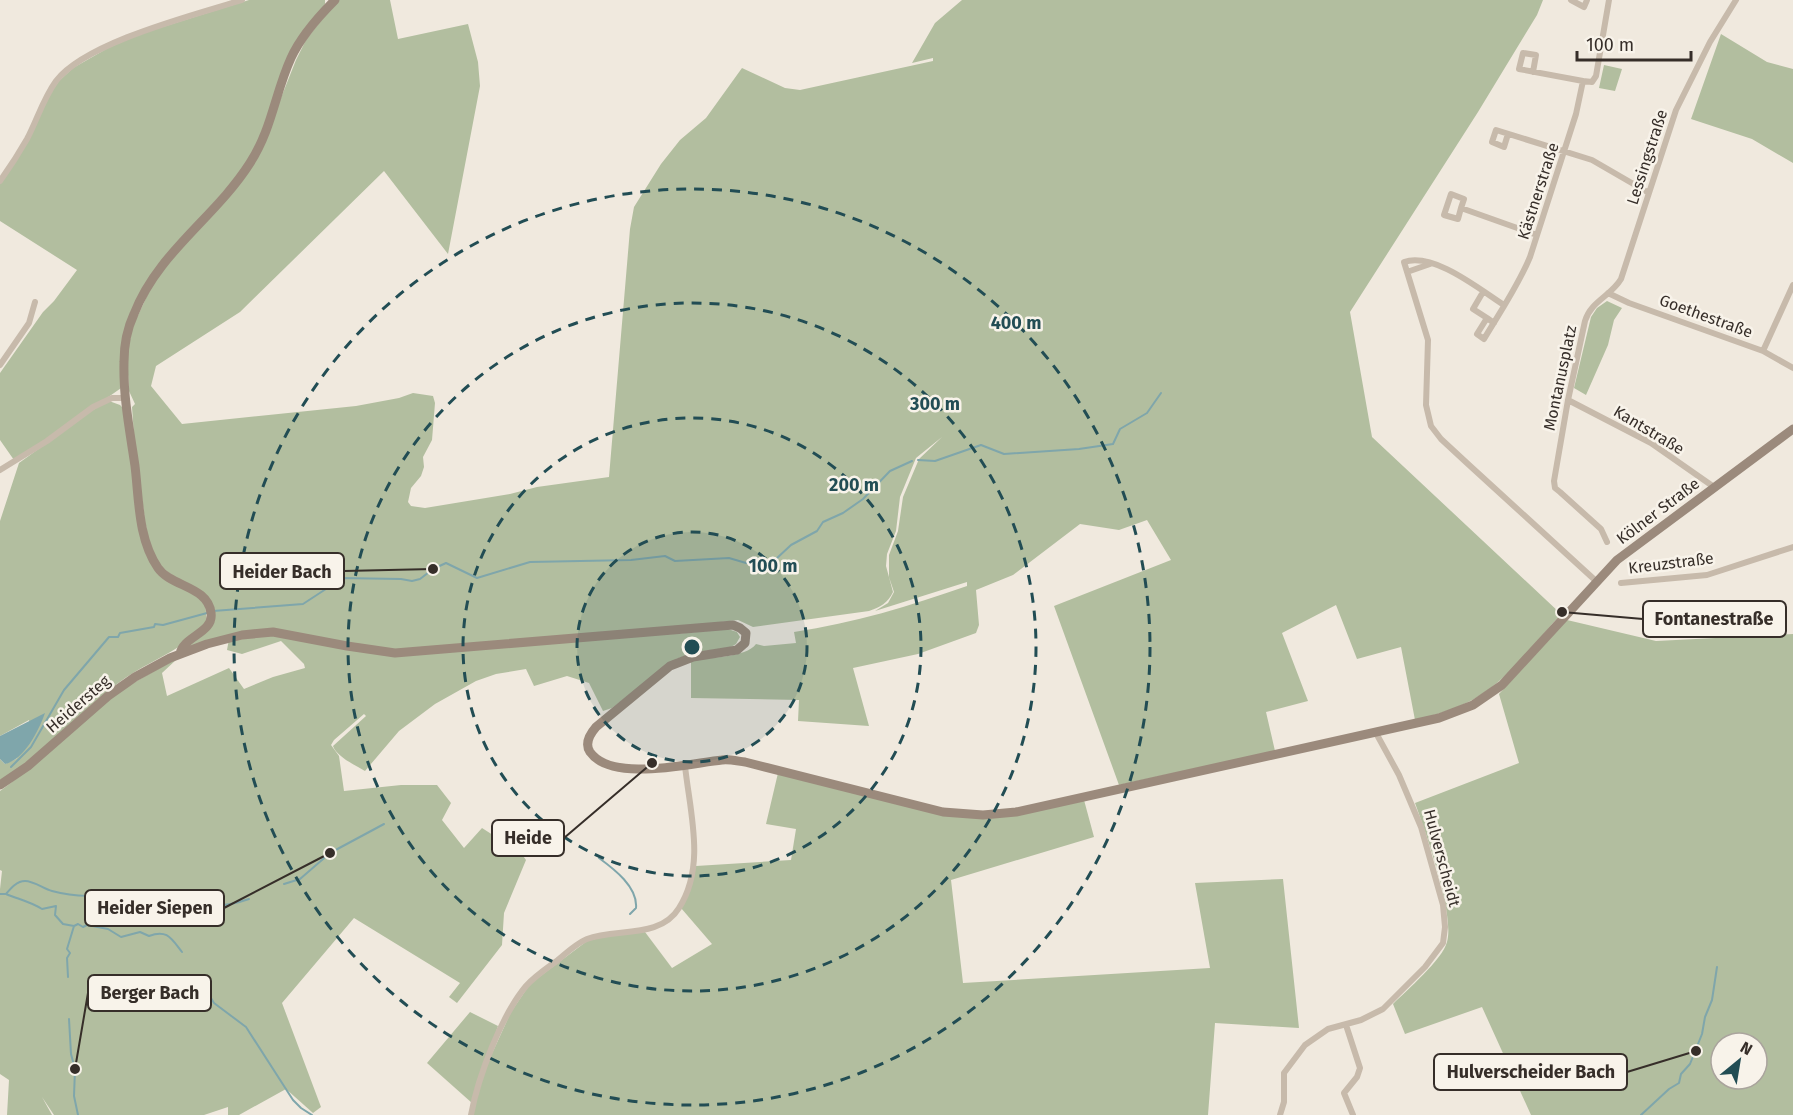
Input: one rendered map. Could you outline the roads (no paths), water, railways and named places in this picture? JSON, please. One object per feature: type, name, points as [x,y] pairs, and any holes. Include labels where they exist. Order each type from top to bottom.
[{"type":"main road","points":[[180,654],[183,645],[207,625],[211,611],[201,595],[164,575],[156,565],[149,548],[142,523],[126,398],[124,359],[127,334],[132,316],[151,279],[175,248],[230,191],[250,163],[274,111],[291,58],[308,30],[335,0]]},
{"type":"main road","name":"Kölner Straße","points":[[661,673],[596,727],[589,737],[588,747],[594,756],[627,768],[646,770],[723,760],[745,762],[933,810],[962,814],[994,814],[1036,807],[1376,733],[1448,715],[1481,701],[1502,685],[1596,581],[1635,545],[1793,429]]},
{"type":"main road","name":"Heidersteg","points":[[0,785],[28,766],[121,686],[153,667],[180,654],[224,639],[256,633],[273,632],[354,647],[396,652],[728,626],[738,627],[746,633],[745,643],[740,649],[684,659],[661,673]]},
{"type":"street","points":[[0,181],[27,139],[46,96],[57,79],[72,67],[109,45],[140,32],[243,0]]},
{"type":"street","points":[[1570,0],[1584,7],[1587,0]]},
{"type":"street","points":[[1533,72],[1592,82],[1596,76],[1609,0]]},
{"type":"street","name":"Lessingstraße","points":[[1608,293],[1618,283],[1623,273],[1676,110],[1710,42],[1736,0]]},
{"type":"street","name":"Kästnerstraße","points":[[1494,323],[1524,272],[1565,152],[1583,81]]},
{"type":"street","points":[[1508,134],[1592,160],[1649,193]]},
{"type":"street","points":[[1461,208],[1537,235]]},
{"type":"street","points":[[1504,305],[1448,269],[1414,258],[1404,262],[1428,340],[1426,405],[1431,426],[1441,439],[1596,581]]},
{"type":"street","points":[[1407,272],[1431,264]]},
{"type":"street","points":[[1763,351],[1793,285]]},
{"type":"street","points":[[1483,292],[1473,309],[1487,318],[1494,323],[1484,339],[1477,334],[1487,318]]},
{"type":"street","name":"Goethestraße","points":[[1608,293],[1629,303],[1763,351],[1793,368]]},
{"type":"street","name":"Montanusplatz","points":[[1607,542],[1601,530],[1555,488],[1554,477],[1568,400],[1588,312],[1608,293]]},
{"type":"street","points":[[0,365],[29,322],[36,302]]},
{"type":"street","points":[[0,470],[47,441],[93,407],[112,398],[126,398]]},
{"type":"street","name":"Kantstraße","points":[[1568,400],[1651,442],[1714,487]]},
{"type":"street","name":"Kreuzstraße","points":[[1622,583],[1707,575],[1793,547]]},
{"type":"street","name":"Hulverscheidt","points":[[1280,1115],[1284,1102],[1285,1071],[1310,1041],[1328,1029],[1374,1015],[1383,1009],[1438,952],[1443,943],[1443,905],[1421,827],[1403,783],[1376,733]]},
{"type":"street","points":[[471,1115],[483,1071],[496,1041],[510,1011],[528,984],[559,958],[587,939],[650,929],[665,922],[678,910],[687,894],[694,866],[694,844],[685,766]]},
{"type":"street","points":[[1346,1025],[1360,1068],[1358,1075],[1344,1093],[1353,1115]]},
{"type":"water","points":[[45,713],[35,736],[24,751],[5,764],[0,759],[0,736]]},
{"type":"waterway","points":[[918,460],[935,461],[981,445],[1004,454],[1079,449],[1113,444],[1120,429],[1147,413],[1161,393]]},
{"type":"waterway","points":[[213,611],[303,604],[332,585],[338,578],[412,581],[420,579],[446,563],[477,578],[530,562],[631,560],[665,556],[675,561],[729,558],[746,563],[756,558],[764,561],[776,559],[791,545],[817,531],[823,522],[843,513],[863,499],[890,471],[912,461]]},
{"type":"waterway","points":[[11,767],[31,747],[64,690],[109,637],[118,637],[120,633],[154,627],[155,624],[163,625],[207,613]]},
{"type":"waterway","points":[[284,884],[300,879],[330,853],[384,824]]},
{"type":"waterway","points":[[599,858],[624,879],[633,893],[636,908],[630,914]]},
{"type":"waterway","points":[[0,894],[6,894],[12,887],[25,881],[69,895],[97,896],[123,891],[136,897],[164,896],[190,903],[215,906],[249,899]]},
{"type":"waterway","points":[[6,894],[42,909],[56,906],[55,915],[63,924],[74,926],[67,949],[70,953],[67,958],[68,977]]},
{"type":"waterway","points":[[74,926],[78,924],[83,927],[87,925],[108,929],[121,937],[140,932],[149,936],[164,934],[182,952]]},
{"type":"waterway","points":[[1641,1115],[1669,1089],[1679,1083],[1681,1074],[1690,1064],[1712,1000],[1717,967]]},
{"type":"waterway","points":[[200,980],[214,1003],[246,1027],[293,1100],[312,1115]]},
{"type":"waterway","points":[[69,1019],[71,1054],[75,1069],[74,1096],[78,1115]]},
{"type":"place","name":"Heider Bach","points":[[433,569]]},
{"type":"place","name":"Fontanestraße","points":[[1562,612]]},
{"type":"place","name":"Heide","points":[[652,763]]},
{"type":"place","name":"Heider Siepen","points":[[330,853]]},
{"type":"place","name":"Hulverscheider Bach","points":[[1696,1051]]},
{"type":"place","name":"Berger Bach","points":[[75,1069]]}]
